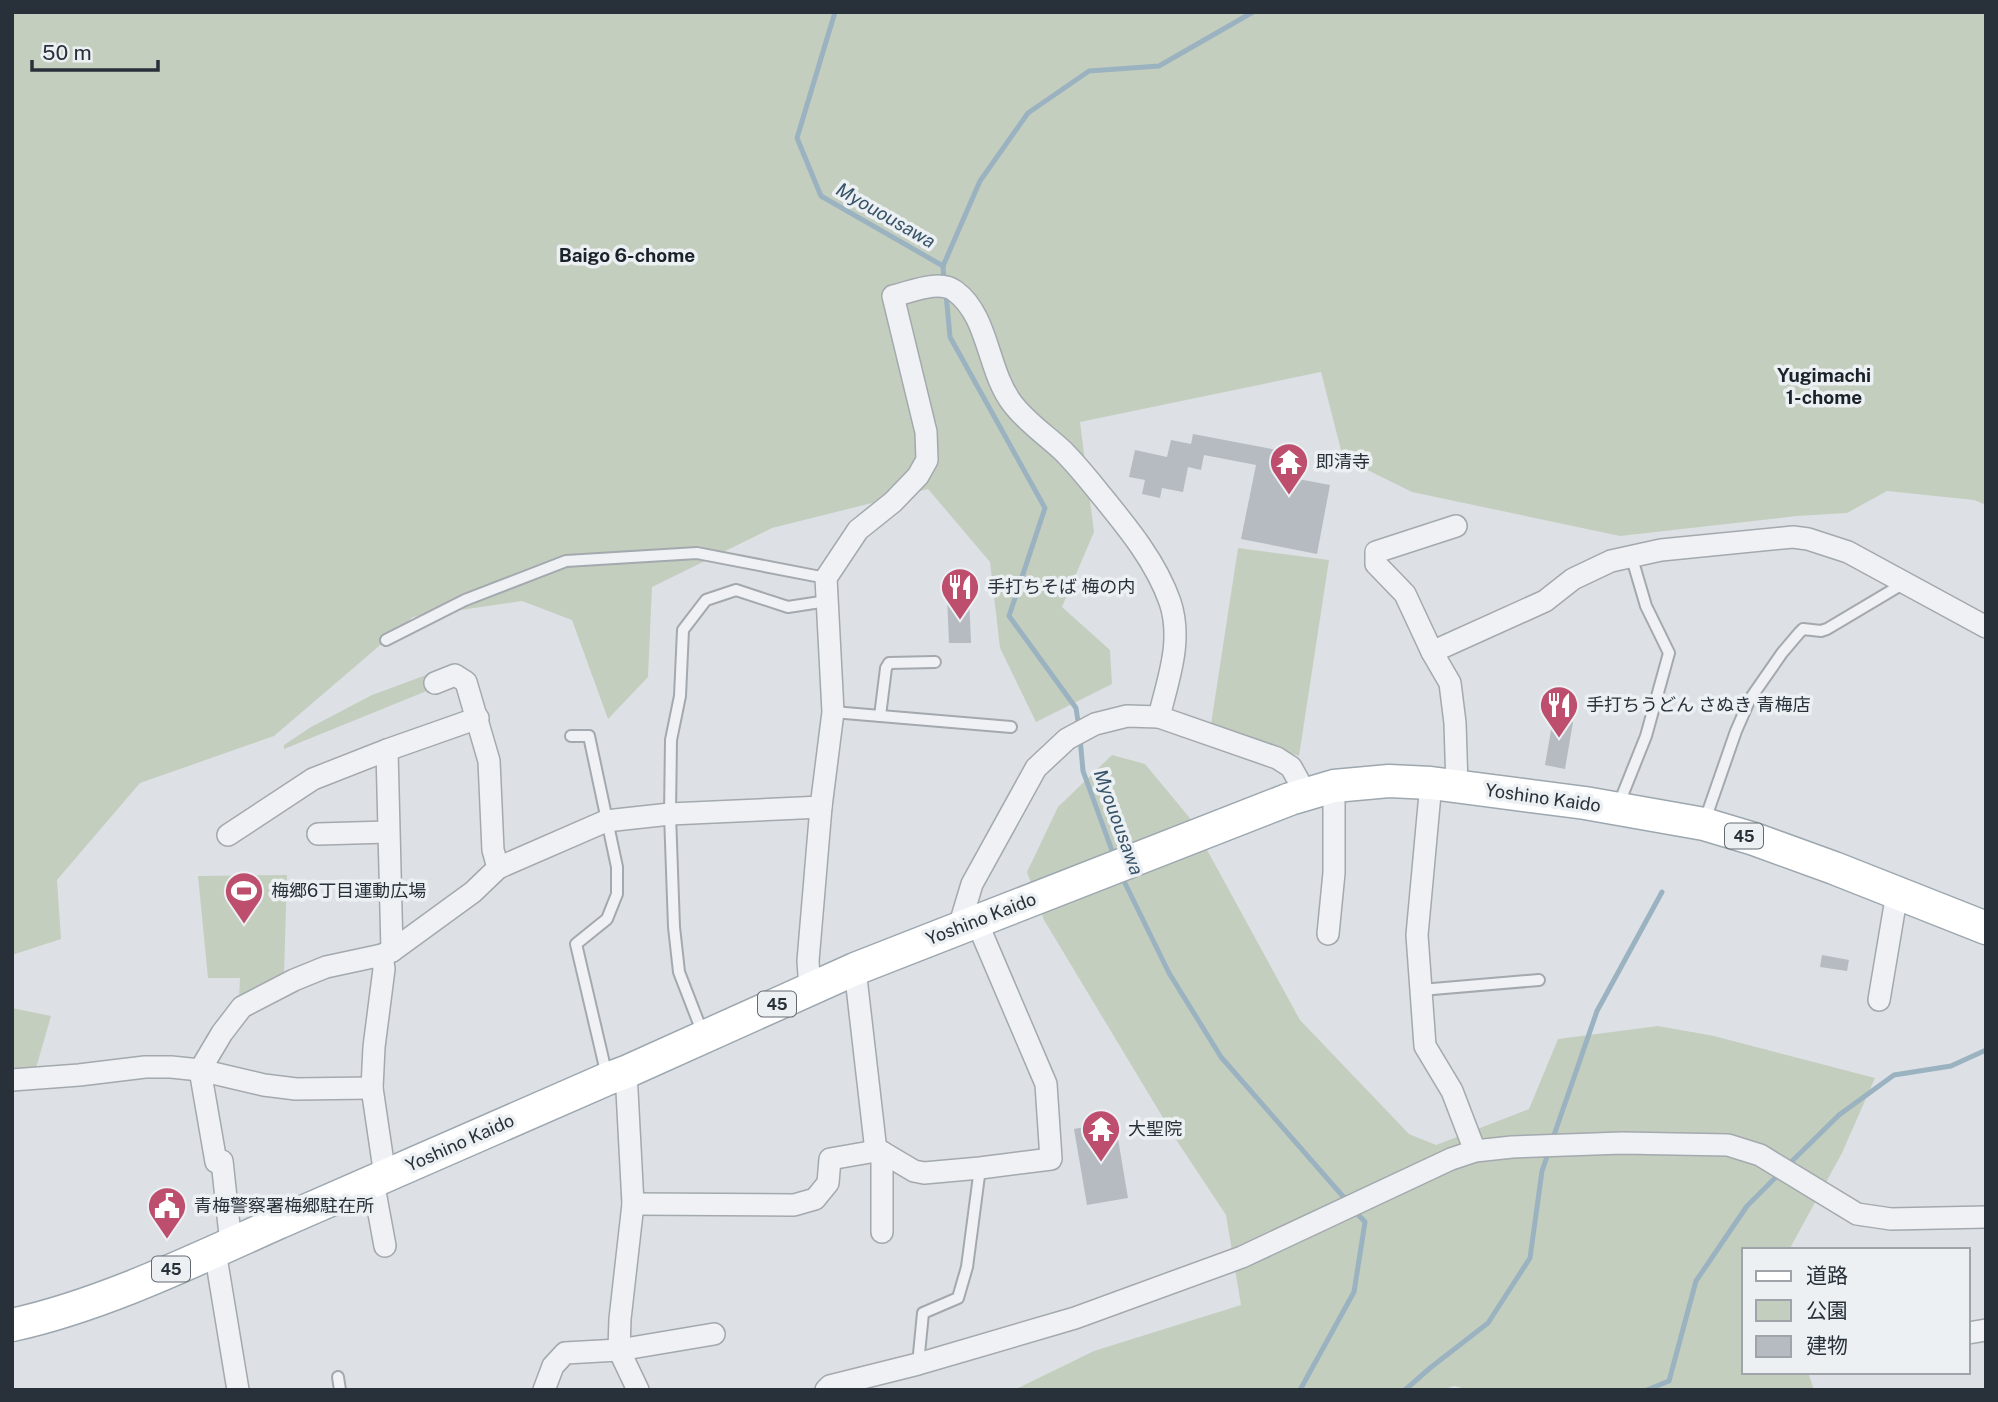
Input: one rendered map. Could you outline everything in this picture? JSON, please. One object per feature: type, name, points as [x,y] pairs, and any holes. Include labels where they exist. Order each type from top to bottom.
[{"type":"main road","name":"Yoshino Kaido","points":[[12,1325],[40,1319],[112,1294],[855,969],[1214,828],[1320,790],[1389,781],[1444,784],[1704,824],[1765,843],[1986,928]]},
{"type":"street","points":[[810,990],[808,961],[821,807],[833,712],[826,578],[858,530],[893,502],[918,476],[927,460],[926,432],[894,296],[936,286],[949,287],[971,307],[1000,385],[1013,405],[1063,451],[1130,530],[1160,578],[1171,604],[1176,646],[1159,717]]},
{"type":"street","points":[[1456,526],[1376,552],[1376,564],[1405,594],[1450,683],[1455,723],[1417,934],[1424,1046],[1452,1091],[1475,1151]]},
{"type":"street","points":[[1432,652],[1545,601],[1573,579],[1611,561],[1631,555],[1684,547],[1793,537],[1808,538],[1848,552],[1986,627]]},
{"type":"street","points":[[435,683],[455,675],[466,682],[489,761],[493,850],[498,868]]},
{"type":"street","points":[[632,1204],[793,1205],[815,1199],[828,1183],[830,1159],[879,1151],[914,1171],[924,1173],[1051,1159],[1046,1084],[967,924],[972,884],[1036,768],[1067,739],[1095,724],[1127,716],[1159,717],[1277,758],[1320,790],[1335,873],[1328,934]]},
{"type":"street","points":[[228,835],[313,779],[478,718]]},
{"type":"street","points":[[385,1246],[372,1088],[374,1047],[387,953],[387,750]]},
{"type":"street","points":[[238,1390],[223,1247],[222,1161],[216,1161],[200,1070],[222,1033],[242,1007],[293,980],[326,967],[387,953],[473,892],[498,868],[606,821],[670,814],[821,807]]},
{"type":"street","points":[[318,834],[388,832]]},
{"type":"street","points":[[1879,1000],[1897,893]]},
{"type":"street","points":[[855,969],[879,1151],[882,1232]]},
{"type":"street","points":[[12,1080],[145,1068],[200,1070],[264,1085],[296,1089],[372,1088]]},
{"type":"street","points":[[616,1075],[632,1204],[620,1319],[620,1350],[638,1390]]},
{"type":"street","points":[[826,1390],[830,1386],[918,1364],[1075,1318],[1242,1256],[1451,1159],[1475,1151],[1622,1143],[1728,1144],[1760,1155],[1857,1213],[1891,1219],[1986,1217]]},
{"type":"street","points":[[544,1390],[553,1366],[565,1353],[620,1350],[714,1334]]},
{"type":"lane","points":[[386,640],[465,600],[566,561],[697,553],[826,578]]},
{"type":"lane","points":[[1617,809],[1646,736],[1669,653],[1646,606],[1631,555]]},
{"type":"lane","points":[[1704,824],[1750,699],[1782,653],[1804,629],[1827,629],[1906,582]]},
{"type":"lane","points":[[704,1037],[678,972],[674,927],[670,814],[671,740],[680,696],[684,630],[706,600],[736,590],[788,607],[827,601]]},
{"type":"lane","points":[[880,716],[886,668],[889,663],[935,662]]},
{"type":"lane","points":[[833,712],[1011,727]]},
{"type":"lane","points":[[571,736],[589,736],[617,866],[617,894],[607,919],[576,944],[616,1075]]},
{"type":"lane","points":[[1421,990],[1539,979]]},
{"type":"lane","points":[[918,1364],[923,1312],[958,1298],[967,1267],[980,1168]]},
{"type":"lane","points":[[338,1377],[340,1390]]},
{"type":"green space","points":[[12,12],[1986,12],[1986,505],[1974,500],[1887,491],[1847,513],[1620,536],[1412,492],[1343,458],[1321,372],[1080,422],[1094,532],[1062,607],[1110,650],[1112,684],[1036,722],[1000,648],[990,562],[928,489],[772,528],[652,587],[648,677],[608,719],[572,620],[522,601],[413,617],[274,736],[140,783],[57,880],[61,939],[12,955]]},
{"type":"green space","points":[[1238,548],[1329,560],[1299,756],[1211,724]]},
{"type":"green space","points":[[429,674],[434,688],[284,749],[284,745],[311,727],[372,695]]},
{"type":"green space","points":[[1112,755],[1145,764],[1189,817],[1300,1020],[1409,1134],[1436,1145],[1529,1109],[1558,1039],[1658,1026],[1714,1036],[1875,1078],[1842,1153],[1790,1248],[1742,1248],[1742,1374],[1809,1374],[1814,1390],[1470,1390],[1454,1386],[1442,1390],[1014,1390],[1094,1351],[1241,1305],[1226,1215],[1177,1141],[1044,920],[1027,872],[1058,807]]},
{"type":"green space","name":"梅郷6丁目運動広場","points":[[287,875],[284,975],[239,1000],[240,978],[208,978],[198,876]]},
{"type":"green space","points":[[12,1008],[51,1016],[34,1075],[12,1076]]},
{"type":"building","name":"即清寺","points":[[1193,434],[1282,451],[1277,475],[1330,485],[1317,554],[1241,539],[1256,465],[1204,455],[1201,470],[1188,467],[1183,492],[1162,488],[1160,498],[1142,494],[1145,480],[1129,477],[1135,450],[1167,457],[1171,440],[1191,444]]},
{"type":"building","points":[[969,595],[971,643],[949,643],[947,596]]},
{"type":"building","points":[[1553,719],[1573,722],[1565,769],[1545,765]]},
{"type":"building","points":[[1822,955],[1849,960],[1847,971],[1820,967]]},
{"type":"building","name":"大聖院","points":[[1115,1121],[1128,1198],[1087,1205],[1074,1129]]},
{"type":"waterway","name":"Myouousawa","points":[[835,12],[797,138],[821,196],[943,266],[944,281]]},
{"type":"waterway","points":[[943,266],[980,181],[1028,113],[1089,71],[1159,66],[1253,12]]},
{"type":"waterway","name":"Myouousawa","points":[[946,294],[950,337],[1045,508],[1009,616],[1076,708],[1079,728]]},
{"type":"waterway","name":"Myouousawa","points":[[1080,738],[1083,771],[1114,856]]},
{"type":"waterway","name":"Myouousawa","points":[[1121,875],[1169,973],[1221,1057],[1347,1201]]},
{"type":"waterway","points":[[1552,1141],[1597,1011],[1662,892]]},
{"type":"waterway","points":[[1786,1167],[1839,1115],[1894,1075],[1951,1066],[1986,1050]]},
{"type":"waterway","points":[[1405,1390],[1488,1323],[1530,1258],[1542,1171],[1549,1151]]},
{"type":"waterway","points":[[1647,1390],[1669,1381],[1696,1281],[1747,1206],[1779,1174]]},
{"type":"waterway","name":"Myouousawa","points":[[1300,1390],[1354,1292],[1365,1222],[1353,1209]]},
{"type":"place","name":"即清寺","points":[[1289,496]]},
{"type":"place","name":"手打ちそば 梅の内","points":[[960,621]]},
{"type":"place","name":"手打ちうどん さぬき 青梅店","points":[[1559,739]]},
{"type":"place","name":"梅郷6丁目運動広場","points":[[244,925]]},
{"type":"place","name":"大聖院","points":[[1101,1163]]},
{"type":"place","name":"青梅警察署梅郷駐在所","points":[[167,1240]]},
{"type":"district","name":"Baigo 6-chome","points":[[627,255]]},
{"type":"district","name":"Yugimachi 1-chome","points":[[1824,386]]}]
